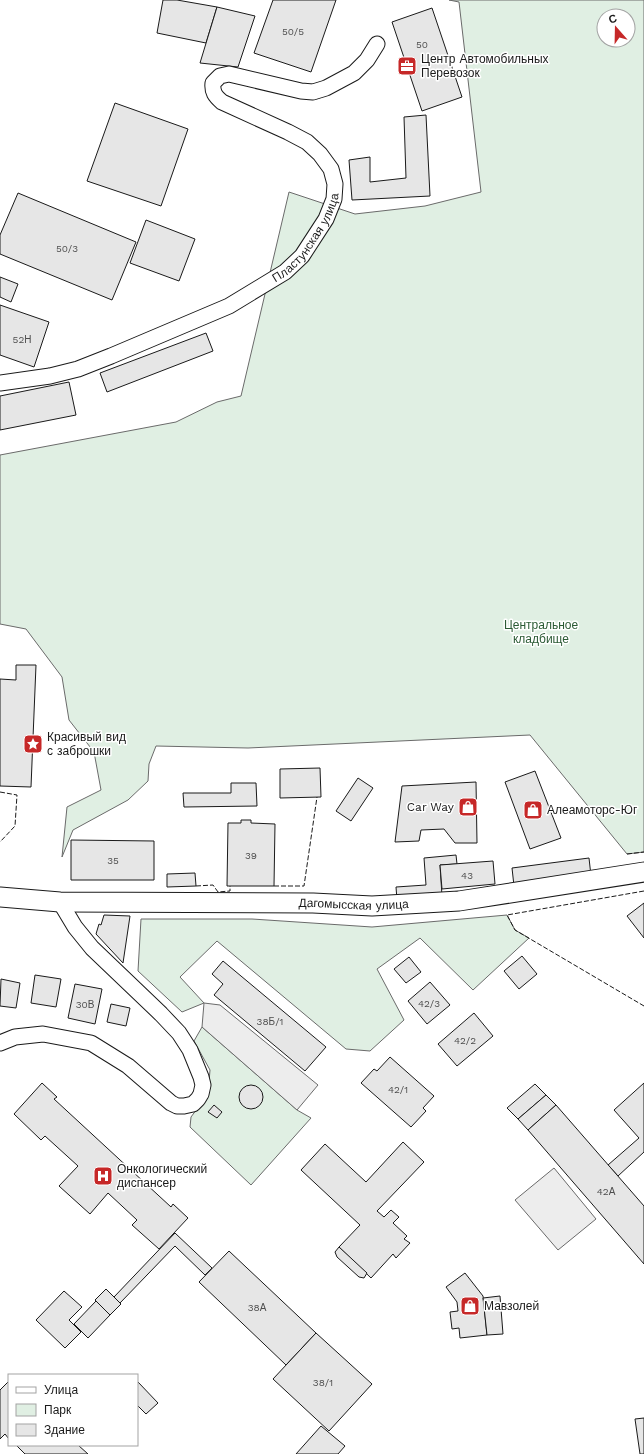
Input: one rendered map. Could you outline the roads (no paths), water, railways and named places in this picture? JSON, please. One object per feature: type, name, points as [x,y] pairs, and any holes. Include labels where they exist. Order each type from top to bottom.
[{"type":"street","name":"Пластунская улица","points":[[0,383],[50,376],[78,369],[229,306],[285,272],[302,256],[326,219],[334,199],[335,184],[331,169],[320,154],[307,142],[222,102],[216,97],[212,90],[213,82],[220,76],[229,74],[301,91],[313,92],[326,88],[354,73],[367,60],[377,44]]},
{"type":"street","name":"Дагомысская улица","points":[[0,897],[60,902],[313,902],[372,906],[460,901],[644,872]]},
{"type":"street","points":[[0,1043],[15,1037],[43,1034],[91,1043],[128,1066],[171,1103],[177,1106],[193,1104],[202,1094],[201,1077],[190,1050],[179,1033],[147,1000],[92,948],[74,927],[60,902]]},
{"type":"place","name":"Центр Автомобильных Перевозок","points":[[407,66]]},
{"type":"place","name":"Красивый вид с заброшки","points":[[33,744]]},
{"type":"place","name":"Car Way","points":[[468,807]]},
{"type":"place","name":"Алеамоторс-Юг","points":[[533,810]]},
{"type":"place","name":"Онкологический диспансер","points":[[103,1176]]},
{"type":"place","name":"Мавзолей","points":[[470,1306]]},
{"type":"park label","name":"Центральное кладбище","points":[[541,632]]}]
